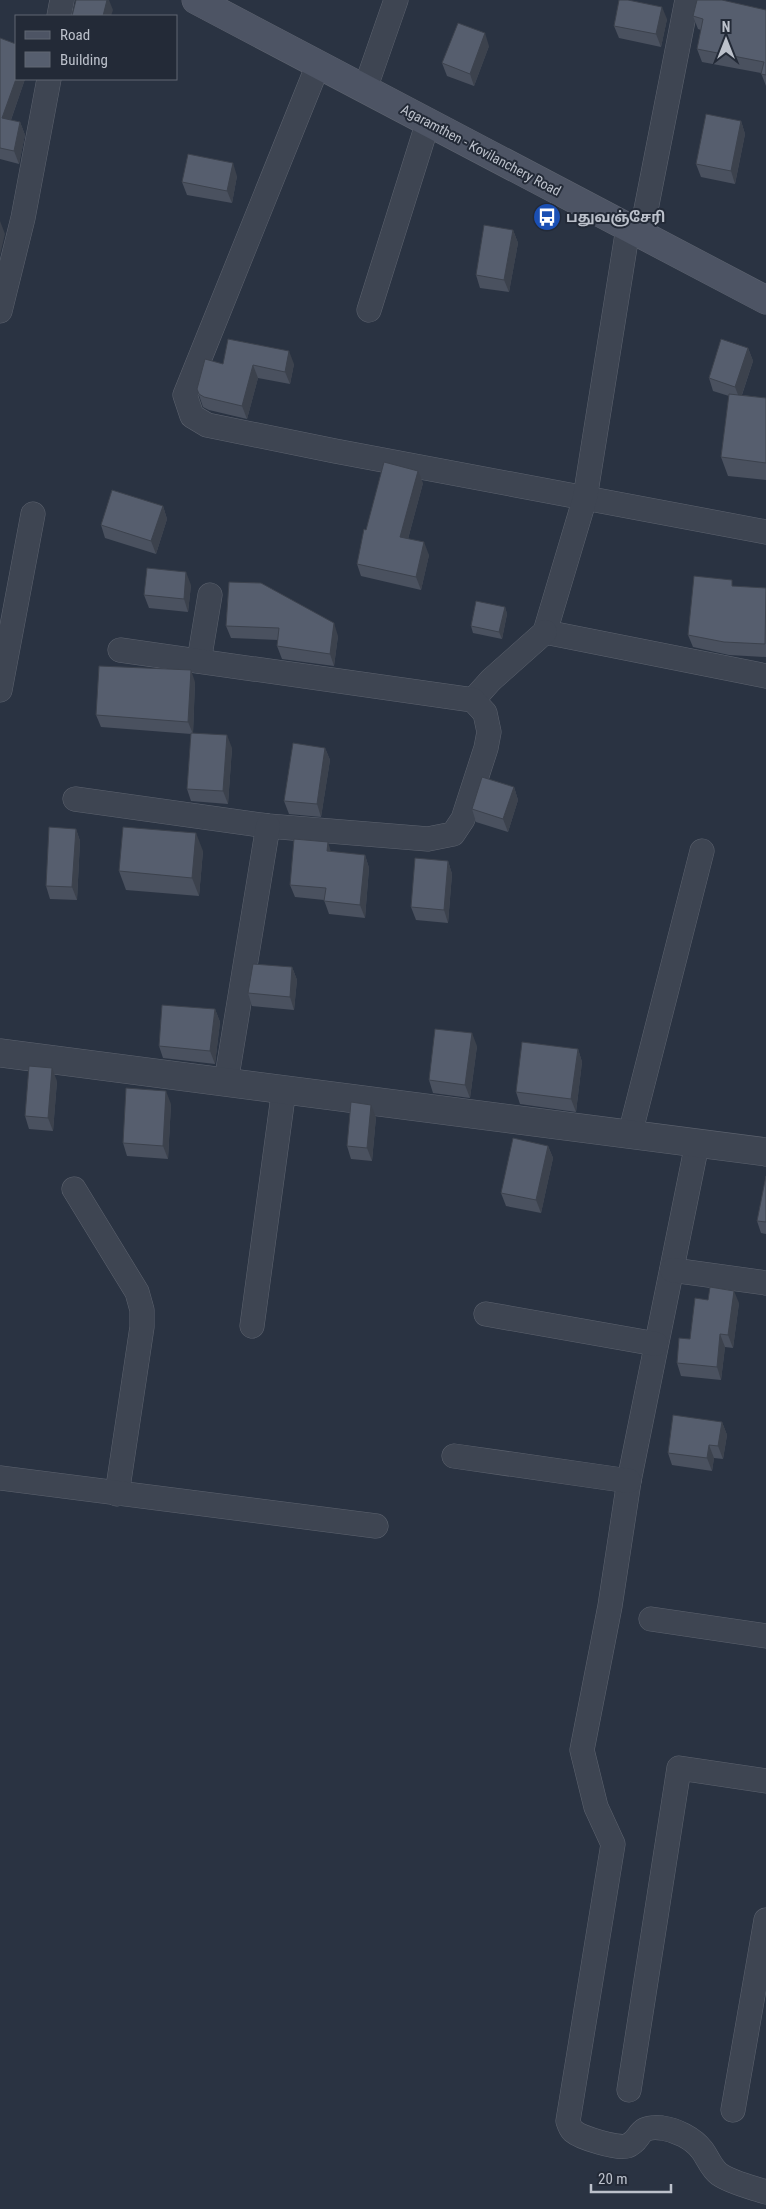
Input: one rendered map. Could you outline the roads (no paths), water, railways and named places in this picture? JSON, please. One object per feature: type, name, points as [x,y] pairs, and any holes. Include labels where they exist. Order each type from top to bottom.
[{"type":"main road","name":"Agaramthen - Kovilanchery Road","points":[[196,0],[766,300]]},
{"type":"street","points":[[59,15],[62,0]]},
{"type":"street","points":[[365,89],[396,0]]},
{"type":"street","points":[[473,700],[491,680],[545,632],[584,498],[635,231],[687,0]]},
{"type":"street","points":[[318,65],[185,395],[192,416],[207,425],[766,532]]},
{"type":"street","points":[[0,311],[22,218],[49,80]]},
{"type":"street","points":[[368,310],[428,122]]},
{"type":"street","points":[[0,690],[33,514]]},
{"type":"street","points":[[199,661],[210,595]]},
{"type":"street","points":[[545,632],[766,676]]},
{"type":"street","points":[[75,799],[268,826],[428,839],[453,834],[463,818],[490,732],[485,713],[473,700],[120,650]]},
{"type":"street","points":[[226,1082],[268,826]]},
{"type":"street","points":[[630,1134],[702,851]]},
{"type":"street","points":[[0,1053],[766,1152]]},
{"type":"street","points":[[252,1326],[284,1089]]},
{"type":"street","points":[[697,1144],[629,1481],[610,1606],[582,1750],[596,1807],[613,1844],[568,2121],[572,2130],[580,2135],[617,2146],[626,2146],[633,2143],[639,2133],[647,2128],[666,2129],[696,2143],[712,2167],[720,2175],[766,2192]]},
{"type":"street","points":[[74,1189],[136,1292],[142,1310],[142,1327],[117,1494]]},
{"type":"street","points":[[672,1270],[766,1283]]},
{"type":"street","points":[[486,1314],[656,1344]]},
{"type":"street","points":[[454,1456],[629,1481]]},
{"type":"street","points":[[0,1478],[376,1526]]},
{"type":"street","points":[[652,1619],[766,1636]]},
{"type":"street","points":[[629,2090],[679,1768],[766,1782]]},
{"type":"street","points":[[733,2110],[766,1920]]},
{"type":"place","name":"பதுவஞ்சேரி","points":[[547,217]]}]
